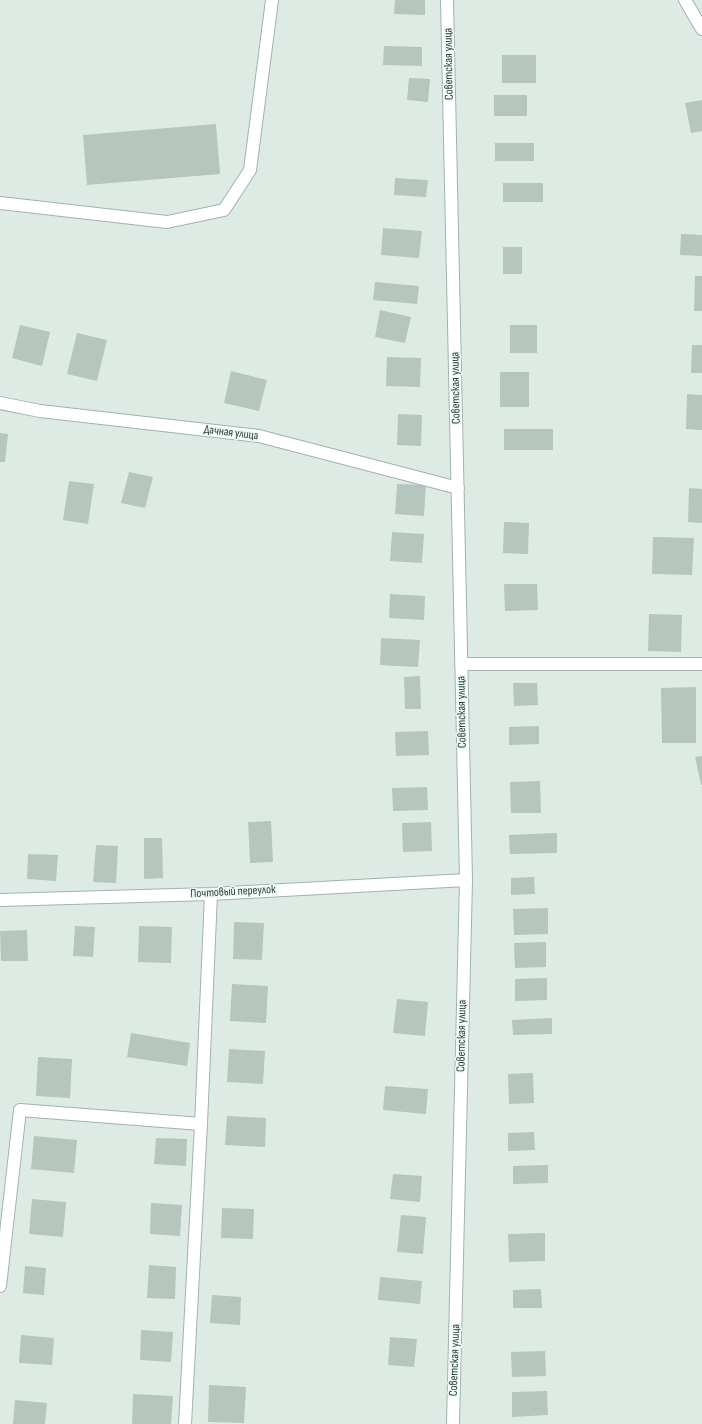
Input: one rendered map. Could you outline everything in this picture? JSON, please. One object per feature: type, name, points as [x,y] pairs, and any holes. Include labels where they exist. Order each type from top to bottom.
[{"type":"street","points":[[0,203],[167,222],[224,210],[250,170],[272,0]]},
{"type":"street","name":"Советская улица","points":[[447,0],[466,880],[453,1424]]},
{"type":"street","points":[[685,0],[702,29]]},
{"type":"street","name":"Дачная улица","points":[[0,403],[40,410],[259,436],[458,488]]},
{"type":"street","points":[[461,664],[702,664]]},
{"type":"street","name":"Почтовый переулок","points":[[0,900],[211,894],[466,880]]},
{"type":"street","points":[[185,1424],[201,1124],[211,894]]},
{"type":"street","points":[[0,1286],[6,1185],[20,1110],[201,1124]]},
{"type":"building","points":[[395,0],[425,0],[425,15],[394,14]]},
{"type":"building","points":[[384,46],[422,47],[422,66],[383,65]]},
{"type":"building","points":[[502,55],[536,55],[536,83],[502,83]]},
{"type":"building","points":[[409,78],[430,79],[428,102],[407,100]]},
{"type":"building","points":[[494,95],[527,95],[527,116],[494,116]]},
{"type":"building","points":[[702,100],[702,131],[691,133],[685,103]]},
{"type":"building","points":[[216,124],[220,174],[87,185],[83,135]]},
{"type":"building","points":[[495,143],[534,143],[534,161],[495,161]]},
{"type":"building","points":[[395,178],[428,180],[426,197],[394,195]]},
{"type":"building","points":[[503,183],[543,183],[543,202],[503,202]]},
{"type":"building","points":[[383,228],[422,231],[419,258],[381,255]]},
{"type":"building","points":[[681,234],[702,235],[702,256],[680,255]]},
{"type":"building","points":[[503,247],[522,247],[522,274],[503,274]]},
{"type":"building","points":[[695,276],[702,276],[702,311],[694,311]]},
{"type":"building","points":[[375,282],[419,286],[417,304],[373,300]]},
{"type":"building","points":[[380,310],[411,317],[405,343],[375,337]]},
{"type":"building","points":[[20,325],[50,332],[42,366],[12,358]]},
{"type":"building","points":[[510,325],[537,325],[537,353],[510,353]]},
{"type":"building","points":[[77,333],[107,340],[97,381],[67,374]]},
{"type":"building","points":[[692,345],[702,345],[702,373],[691,373]]},
{"type":"building","points":[[387,357],[421,358],[420,387],[386,386]]},
{"type":"building","points":[[231,371],[267,380],[259,411],[224,403]]},
{"type":"building","points":[[500,372],[529,372],[529,407],[500,407]]},
{"type":"building","points":[[687,394],[702,395],[702,430],[686,429]]},
{"type":"building","points":[[398,414],[422,415],[421,446],[397,445]]},
{"type":"building","points":[[504,429],[553,429],[553,450],[504,450]]},
{"type":"building","points":[[0,433],[8,434],[5,462],[0,462]]},
{"type":"building","points":[[129,472],[153,477],[145,508],[121,503]]},
{"type":"building","points":[[69,481],[94,484],[88,524],[63,520]]},
{"type":"building","points":[[397,484],[426,485],[424,516],[395,514]]},
{"type":"building","points":[[689,488],[702,489],[702,523],[688,522]]},
{"type":"building","points":[[504,522],[529,523],[528,554],[503,553]]},
{"type":"building","points":[[392,532],[424,534],[422,563],[390,561]]},
{"type":"building","points":[[653,537],[694,538],[692,575],[652,574]]},
{"type":"building","points":[[504,584],[537,584],[538,610],[505,611]]},
{"type":"building","points":[[390,594],[425,596],[424,620],[389,618]]},
{"type":"building","points":[[649,614],[682,615],[681,652],[648,651]]},
{"type":"building","points":[[381,638],[420,640],[418,667],[380,665]]},
{"type":"building","points":[[420,676],[421,709],[405,709],[404,677]]},
{"type":"building","points":[[513,683],[537,683],[538,705],[514,706]]},
{"type":"building","points":[[696,687],[696,743],[662,743],[661,688]]},
{"type":"building","points":[[539,726],[539,744],[509,745],[509,727]]},
{"type":"building","points":[[428,731],[429,755],[396,756],[395,732]]},
{"type":"building","points":[[702,756],[702,785],[701,785],[695,757]]},
{"type":"building","points":[[540,781],[541,813],[511,813],[510,782]]},
{"type":"building","points":[[427,787],[428,810],[393,811],[392,788]]},
{"type":"building","points":[[271,821],[273,862],[250,863],[248,822]]},
{"type":"building","points":[[431,822],[432,851],[403,852],[402,823]]},
{"type":"building","points":[[557,833],[557,853],[510,854],[509,835]]},
{"type":"building","points":[[144,838],[162,838],[163,878],[144,879]]},
{"type":"building","points":[[96,845],[118,846],[116,883],[93,882]]},
{"type":"building","points":[[28,854],[58,855],[56,881],[27,879]]},
{"type":"building","points":[[534,877],[535,894],[511,895],[511,878]]},
{"type":"building","points":[[548,908],[548,934],[514,935],[513,909]]},
{"type":"building","points":[[234,922],[264,923],[262,960],[233,959]]},
{"type":"building","points":[[75,926],[95,927],[93,957],[73,956]]},
{"type":"building","points":[[139,926],[172,927],[171,963],[138,962]]},
{"type":"building","points":[[27,930],[28,961],[1,961],[0,931]]},
{"type":"building","points":[[546,942],[546,967],[515,968],[514,943]]},
{"type":"building","points":[[547,978],[547,1000],[515,1001],[515,979]]},
{"type":"building","points":[[232,984],[268,986],[266,1023],[230,1021]]},
{"type":"building","points":[[397,999],[428,1002],[425,1036],[393,1033]]},
{"type":"building","points":[[552,1018],[552,1034],[513,1035],[512,1020]]},
{"type":"building","points":[[131,1033],[190,1043],[187,1066],[127,1057]]},
{"type":"building","points":[[229,1049],[265,1051],[263,1084],[227,1082]]},
{"type":"building","points":[[38,1057],[72,1059],[70,1098],[36,1096]]},
{"type":"building","points":[[533,1073],[534,1103],[509,1104],[508,1074]]},
{"type":"building","points":[[385,1086],[428,1089],[426,1114],[383,1110]]},
{"type":"building","points":[[227,1116],[266,1118],[265,1147],[225,1145]]},
{"type":"building","points":[[534,1132],[535,1150],[508,1151],[508,1133]]},
{"type":"building","points":[[34,1136],[77,1140],[74,1173],[31,1169]]},
{"type":"building","points":[[156,1138],[187,1139],[186,1166],[154,1164]]},
{"type":"building","points":[[548,1165],[548,1183],[513,1184],[513,1166]]},
{"type":"building","points":[[393,1174],[422,1176],[420,1202],[390,1199]]},
{"type":"building","points":[[32,1199],[66,1202],[63,1237],[29,1234]]},
{"type":"building","points":[[151,1203],[182,1205],[180,1236],[150,1234]]},
{"type":"building","points":[[222,1208],[254,1209],[253,1239],[221,1238]]},
{"type":"building","points":[[401,1215],[426,1217],[423,1254],[397,1252]]},
{"type":"building","points":[[545,1233],[545,1261],[509,1262],[508,1234]]},
{"type":"building","points":[[149,1265],[176,1267],[175,1299],[147,1298]]},
{"type":"building","points":[[25,1266],[46,1268],[44,1295],[23,1293]]},
{"type":"building","points":[[380,1277],[422,1281],[420,1304],[378,1300]]},
{"type":"building","points":[[541,1289],[542,1308],[513,1308],[513,1290]]},
{"type":"building","points":[[212,1295],[241,1297],[240,1325],[210,1323]]},
{"type":"building","points":[[141,1330],[173,1332],[171,1362],[140,1360]]},
{"type":"building","points":[[21,1335],[54,1338],[52,1365],[19,1363]]},
{"type":"building","points":[[390,1337],[417,1339],[414,1367],[388,1365]]},
{"type":"building","points":[[545,1351],[546,1376],[512,1377],[511,1352]]},
{"type":"building","points":[[209,1385],[246,1387],[244,1423],[208,1422]]},
{"type":"building","points":[[547,1391],[548,1415],[512,1417],[512,1392]]},
{"type":"building","points":[[133,1394],[173,1396],[171,1424],[132,1424]]},
{"type":"building","points":[[15,1400],[47,1403],[45,1424],[13,1424]]}]
